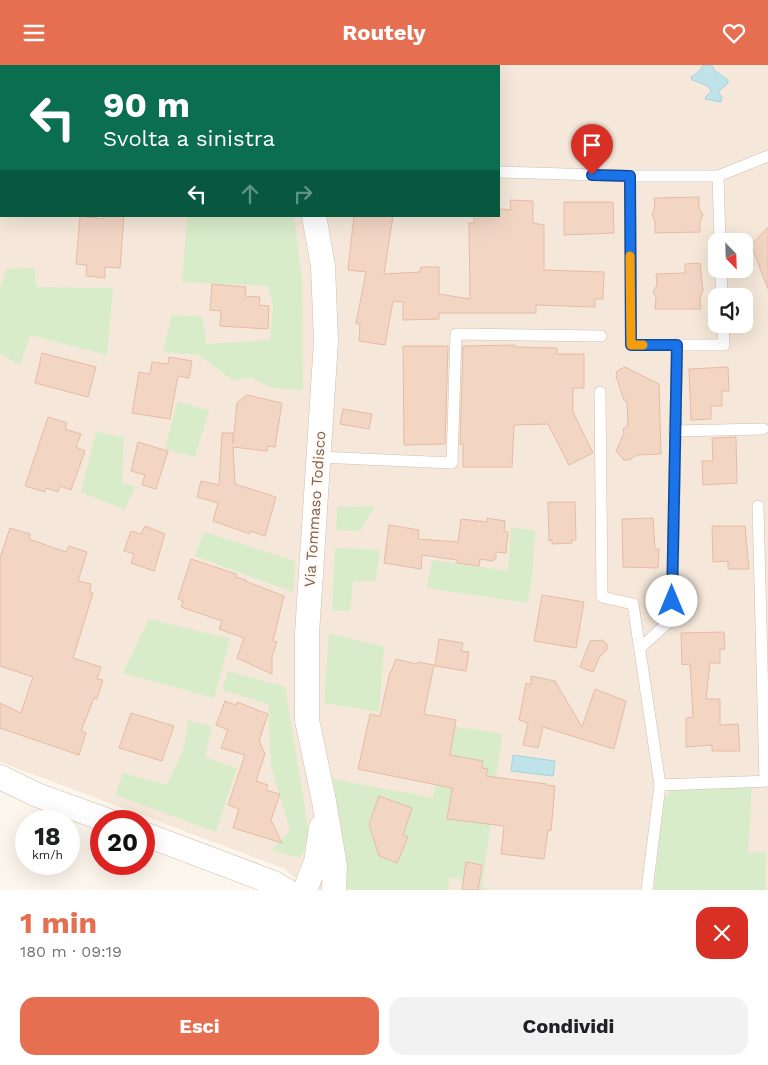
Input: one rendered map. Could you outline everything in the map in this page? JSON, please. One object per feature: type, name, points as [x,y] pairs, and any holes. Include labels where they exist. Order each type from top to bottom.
[{"type":"street","name":"Via Tommaso Todisco","points":[[314,217],[323,266],[326,341],[307,634],[307,719],[335,866],[334,890]]},
{"type":"street","points":[[0,777],[37,795],[90,814]]},
{"type":"street","name":"Via Tommaso Todisco","points":[[305,890],[316,862],[324,801]]},
{"type":"street","points":[[155,838],[274,883],[286,890]]},
{"type":"lane","points":[[500,172],[630,176],[718,176],[768,156]]},
{"type":"lane","points":[[630,176],[631,345],[724,345],[723,333]]},
{"type":"lane","points":[[718,176],[720,233]]},
{"type":"lane","points":[[319,457],[452,463],[456,334],[601,336]]},
{"type":"lane","points":[[640,648],[672,619],[677,345]]},
{"type":"lane","points":[[600,392],[602,597],[633,604],[660,785],[647,890]]},
{"type":"lane","points":[[674,431],[763,429]]},
{"type":"lane","points":[[660,785],[767,781],[758,506]]},
{"type":"shaded area","points":[[500,65],[768,65],[768,890],[309,890],[283,868],[155,820],[155,810],[128,810],[0,762],[0,217],[500,217]]},
{"type":"green space","points":[[187,217],[294,217],[302,282],[303,390],[270,388],[251,377],[232,380],[199,355],[163,352],[172,315],[203,317],[206,344],[270,340],[273,305],[268,286],[182,282]]},
{"type":"green space","points":[[35,268],[36,287],[113,288],[107,355],[30,335],[20,365],[0,354],[0,289],[6,269]]},
{"type":"green space","points":[[177,402],[209,410],[195,457],[165,449]]},
{"type":"green space","points":[[96,432],[124,437],[122,482],[135,487],[125,510],[81,492]]},
{"type":"green space","points":[[375,506],[360,531],[336,530],[337,507]]},
{"type":"green space","points":[[511,528],[535,530],[528,603],[427,588],[432,560],[508,571]]},
{"type":"green space","points":[[204,532],[295,561],[293,592],[195,556]]},
{"type":"green space","points":[[335,548],[380,550],[376,581],[353,581],[350,611],[332,610]]},
{"type":"green space","points":[[149,619],[230,639],[214,698],[123,673]]},
{"type":"green space","points":[[329,634],[384,646],[379,712],[324,703]]},
{"type":"green space","points":[[228,671],[285,687],[310,840],[300,858],[272,850],[290,830],[271,766],[268,704],[222,690]]},
{"type":"green space","points":[[188,720],[212,727],[205,757],[237,768],[216,832],[115,795],[123,773],[167,785],[184,748]]},
{"type":"green space","points":[[451,726],[502,734],[482,888],[490,890],[474,890],[478,888],[482,865],[466,862],[463,880],[450,877],[448,890],[348,890],[333,779],[433,798],[443,733]],"holes":[[[455,756],[483,761],[482,768],[487,769],[480,819],[474,819],[473,823],[447,819],[449,802],[453,802]],[[379,796],[412,808],[403,835],[407,837],[397,863],[379,856],[369,824]]]},
{"type":"green space","points":[[752,785],[748,853],[766,852],[765,890],[654,890],[664,799],[675,787]]},
{"type":"water","points":[[703,65],[712,65],[714,70],[728,80],[728,83],[718,92],[722,97],[721,102],[705,99],[711,92],[709,87],[692,80],[691,77],[699,72]]},
{"type":"water","points":[[513,755],[555,761],[553,776],[511,771]]},
{"type":"building","points":[[699,197],[699,209],[703,214],[700,222],[700,232],[655,233],[655,222],[652,214],[655,207],[654,198]]},
{"type":"building","points":[[510,200],[533,201],[533,223],[544,225],[544,270],[604,272],[603,299],[595,299],[595,307],[536,305],[536,313],[439,313],[439,319],[403,320],[403,302],[393,301],[385,345],[359,341],[360,324],[356,323],[366,272],[348,270],[354,217],[393,217],[384,274],[420,272],[421,267],[439,267],[439,294],[470,299],[469,223],[474,223],[474,217],[500,217],[500,209],[511,210]]},
{"type":"building","points":[[564,202],[613,202],[614,233],[564,235]]},
{"type":"building","points":[[80,217],[103,219],[104,217],[124,217],[120,268],[105,267],[105,278],[86,276],[87,265],[76,264]]},
{"type":"building","points":[[768,227],[768,289],[753,250],[753,243]]},
{"type":"building","points":[[700,263],[703,291],[700,298],[701,309],[655,309],[656,297],[653,292],[657,285],[656,274],[685,273],[685,264]]},
{"type":"building","points":[[212,284],[246,287],[245,296],[260,297],[259,305],[269,306],[268,329],[220,326],[221,311],[210,310]]},
{"type":"building","points":[[515,345],[515,347],[557,348],[557,354],[584,354],[584,388],[573,388],[573,412],[593,453],[569,465],[548,424],[514,425],[512,467],[463,467],[463,444],[460,444],[463,346]]},
{"type":"building","points":[[403,346],[448,346],[445,444],[404,445]]},
{"type":"building","points":[[42,353],[96,367],[88,397],[35,383]]},
{"type":"building","points":[[169,357],[192,361],[189,378],[178,376],[170,419],[132,413],[139,372],[150,374],[152,362],[168,364]]},
{"type":"building","points":[[625,367],[659,384],[661,454],[637,455],[629,460],[624,460],[616,451],[624,433],[623,429],[628,425],[627,402],[624,400],[616,376],[617,371]]},
{"type":"building","points":[[728,367],[729,391],[722,391],[722,406],[711,406],[711,419],[691,420],[689,369]]},
{"type":"building","points":[[247,395],[282,403],[275,447],[268,446],[267,451],[233,447],[235,484],[276,497],[265,536],[250,531],[250,534],[213,521],[218,503],[197,497],[201,481],[219,485],[222,433],[233,433],[233,443],[237,403]]},
{"type":"building","points":[[343,409],[372,414],[369,429],[340,424]]},
{"type":"building","points":[[48,417],[67,423],[65,429],[81,434],[76,447],[85,451],[71,490],[60,486],[58,492],[46,488],[45,492],[25,486]]},
{"type":"building","points":[[736,437],[737,483],[703,485],[702,461],[713,461],[712,438]]},
{"type":"building","points":[[138,442],[168,451],[156,489],[142,485],[145,475],[131,471]]},
{"type":"building","points":[[548,502],[575,502],[576,540],[571,540],[572,543],[552,544],[552,540],[549,541]]},
{"type":"building","points":[[487,518],[505,521],[504,531],[508,532],[506,553],[496,552],[496,559],[493,559],[493,561],[480,559],[479,566],[457,563],[457,560],[422,555],[421,569],[384,563],[389,525],[419,530],[418,539],[458,542],[461,519],[487,522]]},
{"type":"building","points":[[653,518],[655,549],[659,549],[658,568],[623,567],[622,519]]},
{"type":"building","points":[[145,526],[165,534],[154,571],[131,563],[134,554],[124,551],[131,531],[141,534]]},
{"type":"building","points":[[712,526],[745,526],[749,569],[728,569],[728,561],[713,562]]},
{"type":"building","points":[[10,528],[30,534],[29,539],[66,552],[69,546],[87,552],[78,581],[91,584],[90,592],[93,593],[73,658],[101,667],[97,679],[103,680],[97,699],[94,698],[81,731],[86,733],[79,755],[0,728],[0,703],[21,713],[33,677],[0,666],[0,558]]},
{"type":"building","points":[[191,559],[236,574],[236,577],[284,596],[273,641],[277,642],[272,656],[272,674],[237,658],[244,638],[219,629],[222,621],[181,607],[183,601],[178,599]]},
{"type":"building","points":[[542,595],[584,602],[576,648],[534,641]]},
{"type":"building","points":[[724,632],[725,649],[720,649],[720,663],[710,663],[706,699],[720,699],[720,725],[738,724],[740,751],[712,751],[712,745],[686,747],[686,718],[693,717],[690,664],[682,665],[681,633]]},
{"type":"building","points":[[439,639],[463,643],[461,651],[469,652],[466,671],[435,666]]},
{"type":"building","points":[[602,640],[607,644],[607,650],[600,656],[593,672],[580,667],[590,641]]},
{"type":"building","points":[[396,659],[417,664],[418,662],[434,665],[424,714],[456,720],[450,755],[483,761],[482,768],[488,769],[486,776],[555,786],[551,831],[548,830],[544,859],[501,854],[504,826],[447,819],[452,788],[358,769],[370,714],[380,716],[390,672]]},
{"type":"building","points":[[531,676],[555,681],[582,727],[595,689],[626,701],[614,749],[543,727],[538,748],[523,745],[528,723],[519,720],[526,683],[531,685]]},
{"type":"building","points":[[225,701],[236,705],[237,702],[268,714],[259,741],[265,754],[256,781],[268,785],[266,790],[280,794],[271,820],[282,843],[233,828],[239,809],[228,805],[245,755],[221,748],[228,730],[216,725]]},
{"type":"building","points":[[131,713],[174,726],[162,761],[119,748]]},
{"type":"building","points":[[379,796],[412,808],[403,835],[408,837],[397,863],[379,856],[369,824]]},
{"type":"building","points":[[466,862],[482,865],[478,890],[462,890]]},
{"type":"slow traffic","points":[[630,256],[631,345],[643,345]]},
{"type":"route","points":[[592,175],[630,176],[631,345],[677,345],[672,601]]}]
